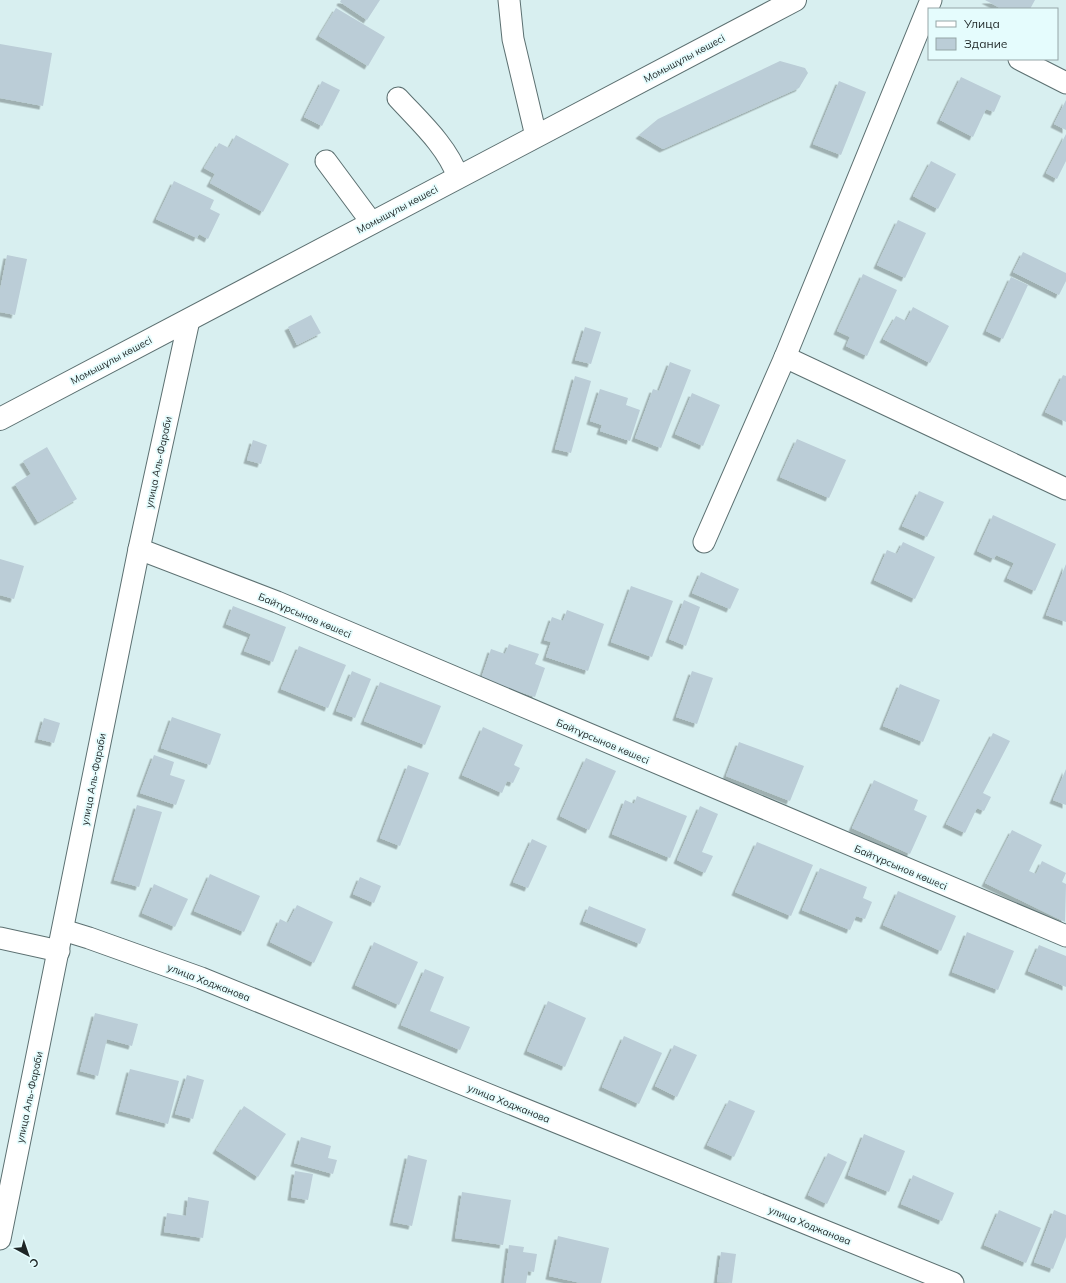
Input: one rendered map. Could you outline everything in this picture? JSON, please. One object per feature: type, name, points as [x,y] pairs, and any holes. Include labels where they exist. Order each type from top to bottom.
[{"type":"main road","name":"Момышұлы көшесі","points":[[0,419],[795,0]]},
{"type":"street","points":[[509,0],[513,39],[536,136]]},
{"type":"street","points":[[704,542],[785,357],[928,10]]},
{"type":"street","points":[[1021,60],[1066,83]]},
{"type":"street","points":[[398,98],[438,142],[453,163],[458,177]]},
{"type":"street","points":[[326,162],[372,223]]},
{"type":"street","name":"улица Аль-Фараби","points":[[0,1239],[139,549],[189,320]]},
{"type":"street","points":[[785,357],[1066,489]]},
{"type":"street","name":"Байтұрсынов көшесі","points":[[139,549],[277,602],[1066,936]]},
{"type":"street","name":"улица Ходжанова","points":[[63,930],[90,938],[201,978],[953,1283]]},
{"type":"street","points":[[0,938],[59,951]]},
{"type":"building","points":[[341,0],[380,0],[367,20],[340,2]]},
{"type":"building","points":[[985,0],[1035,0],[1031,8],[1000,8]]},
{"type":"building","points":[[336,8],[385,37],[368,66],[319,36]]},
{"type":"building","points":[[0,44],[52,53],[43,106],[0,98]]},
{"type":"building","points":[[780,61],[805,68],[808,73],[799,88],[663,149],[639,135],[658,119]]},
{"type":"building","points":[[961,77],[1001,96],[994,112],[986,109],[973,137],[940,120]]},
{"type":"building","points":[[322,81],[340,90],[322,126],[304,117]]},
{"type":"building","points":[[839,81],[866,92],[841,155],[813,144]]},
{"type":"building","points":[[1066,100],[1066,130],[1054,124]]},
{"type":"building","points":[[1066,134],[1066,161],[1057,179],[1046,173]]},
{"type":"building","points":[[236,135],[289,164],[263,212],[210,183],[215,174],[204,168],[219,143],[229,148]]},
{"type":"building","points":[[931,161],[956,174],[938,209],[913,196]]},
{"type":"building","points":[[174,181],[214,200],[210,209],[220,214],[208,239],[199,234],[197,238],[156,219]]},
{"type":"building","points":[[898,220],[926,233],[905,278],[877,265]]},
{"type":"building","points":[[1023,252],[1066,273],[1066,281],[1059,295],[1013,272]]},
{"type":"building","points":[[7,255],[27,259],[15,315],[0,312],[0,290]]},
{"type":"building","points":[[863,274],[897,290],[867,356],[846,346],[850,337],[837,331]]},
{"type":"building","points":[[1011,277],[1028,285],[1003,339],[986,331]]},
{"type":"building","points":[[913,307],[949,326],[930,363],[883,339],[896,316],[906,321]]},
{"type":"building","points":[[311,315],[321,333],[297,345],[288,327]]},
{"type":"building","points":[[585,327],[601,332],[591,364],[575,360]]},
{"type":"building","points":[[670,362],[691,370],[661,448],[635,438],[653,389],[659,391]]},
{"type":"building","points":[[1063,375],[1066,376],[1066,422],[1045,412]]},
{"type":"building","points":[[575,376],[591,381],[571,453],[555,449]]},
{"type":"building","points":[[600,389],[628,398],[626,405],[640,410],[630,441],[600,431],[602,425],[590,421]]},
{"type":"building","points":[[692,393],[720,405],[703,446],[675,434]]},
{"type":"building","points":[[797,439],[846,460],[829,498],[780,477]]},
{"type":"building","points":[[253,440],[267,445],[261,464],[247,460]]},
{"type":"building","points":[[47,447],[77,499],[38,522],[15,484],[31,474],[23,461]]},
{"type":"building","points":[[919,491],[944,502],[927,537],[902,526]]},
{"type":"building","points":[[993,515],[1056,544],[1035,591],[1007,578],[1014,563],[996,555],[994,559],[977,551]]},
{"type":"building","points":[[903,542],[935,557],[915,599],[874,580],[887,550],[897,554]]},
{"type":"building","points":[[0,559],[24,566],[14,599],[0,595]]},
{"type":"building","points":[[1066,564],[1066,622],[1046,615]]},
{"type":"building","points":[[701,572],[739,589],[730,609],[692,593]]},
{"type":"building","points":[[631,586],[673,601],[652,657],[611,642]]},
{"type":"building","points":[[684,600],[700,607],[686,646],[669,639]]},
{"type":"building","points":[[233,606],[286,627],[273,662],[244,651],[251,634],[226,624]]},
{"type":"building","points":[[567,610],[604,624],[588,671],[546,657],[551,642],[544,640],[552,617],[563,621]]},
{"type":"building","points":[[509,644],[539,654],[535,664],[545,668],[535,697],[481,679],[491,649],[505,654]]},
{"type":"building","points":[[299,646],[346,665],[328,708],[281,689]]},
{"type":"building","points":[[352,671],[371,679],[355,718],[336,711]]},
{"type":"building","points":[[692,671],[713,678],[697,724],[676,717]]},
{"type":"building","points":[[380,682],[441,706],[425,745],[364,721]]},
{"type":"building","points":[[900,684],[940,700],[923,742],[883,726]]},
{"type":"building","points":[[172,717],[221,734],[210,765],[161,748]]},
{"type":"building","points":[[44,718],[60,723],[54,743],[38,739]]},
{"type":"building","points":[[483,727],[523,745],[514,765],[520,768],[513,783],[507,781],[502,793],[462,775]]},
{"type":"building","points":[[993,733],[1010,741],[983,793],[991,797],[984,811],[977,808],[965,833],[946,824]]},
{"type":"building","points":[[739,742],[804,766],[790,801],[726,776]]},
{"type":"building","points":[[154,755],[174,762],[170,775],[185,780],[176,805],[140,793]]},
{"type":"building","points":[[586,758],[616,771],[589,830],[560,816]]},
{"type":"building","points":[[408,765],[429,773],[400,846],[380,838]]},
{"type":"building","points":[[1066,769],[1066,805],[1053,800]]},
{"type":"building","points":[[874,780],[918,800],[914,810],[927,816],[910,854],[852,828]]},
{"type":"building","points":[[637,796],[687,816],[670,858],[612,834],[625,800],[634,804]]},
{"type":"building","points":[[137,805],[162,812],[139,887],[114,880]]},
{"type":"building","points":[[700,806],[718,814],[702,852],[713,856],[705,873],[677,860]]},
{"type":"building","points":[[1012,830],[1042,845],[1029,871],[1036,874],[1042,861],[1066,873],[1062,882],[1066,884],[1065,922],[985,883]]},
{"type":"building","points":[[532,839],[547,846],[528,888],[513,882]]},
{"type":"building","points":[[757,842],[813,865],[791,916],[735,892]]},
{"type":"building","points":[[820,868],[867,887],[863,898],[872,902],[865,919],[856,916],[850,930],[802,910]]},
{"type":"building","points":[[210,874],[260,896],[244,932],[194,911]]},
{"type":"building","points":[[360,877],[381,886],[374,903],[353,894]]},
{"type":"building","points":[[154,884],[188,899],[175,927],[142,913]]},
{"type":"building","points":[[898,891],[956,916],[941,951],[883,925]]},
{"type":"building","points":[[297,905],[333,922],[314,963],[270,942],[280,919],[288,923]]},
{"type":"building","points":[[589,906],[646,929],[640,944],[583,921]]},
{"type":"building","points":[[967,932],[1014,951],[998,990],[952,972]]},
{"type":"building","points":[[374,942],[418,962],[399,1005],[355,985]]},
{"type":"building","points":[[1039,945],[1066,956],[1066,987],[1028,971]]},
{"type":"building","points":[[425,969],[444,977],[430,1011],[470,1027],[460,1050],[401,1025]]},
{"type":"building","points":[[548,1001],[586,1018],[565,1067],[527,1051]]},
{"type":"building","points":[[95,1013],[138,1024],[132,1046],[107,1039],[98,1076],[80,1071]]},
{"type":"building","points":[[624,1036],[662,1053],[639,1104],[602,1087]]},
{"type":"building","points":[[674,1045],[697,1055],[677,1097],[655,1086]]},
{"type":"building","points":[[130,1069],[179,1081],[168,1124],[119,1111]]},
{"type":"building","points":[[187,1075],[204,1080],[193,1119],[175,1114]]},
{"type":"building","points":[[729,1100],[755,1111],[734,1157],[707,1145]]},
{"type":"building","points":[[244,1106],[286,1134],[258,1177],[216,1150]]},
{"type":"building","points":[[864,1134],[905,1151],[889,1192],[848,1175]]},
{"type":"building","points":[[301,1137],[331,1146],[328,1158],[337,1160],[333,1174],[294,1163]]},
{"type":"building","points":[[828,1153],[847,1162],[827,1204],[808,1195]]},
{"type":"building","points":[[408,1155],[427,1160],[412,1226],[393,1222]]},
{"type":"building","points":[[295,1171],[313,1174],[308,1200],[291,1197]]},
{"type":"building","points":[[913,1175],[954,1193],[942,1221],[901,1204]]},
{"type":"building","points":[[462,1192],[511,1200],[503,1245],[455,1238]]},
{"type":"building","points":[[188,1197],[209,1201],[203,1238],[164,1232],[167,1213],[186,1216]]},
{"type":"building","points":[[999,1210],[1041,1228],[1026,1263],[984,1245]]},
{"type":"building","points":[[1054,1210],[1066,1215],[1066,1237],[1053,1269],[1034,1262]]},
{"type":"building","points":[[558,1236],[609,1248],[601,1283],[581,1283],[549,1276]]},
{"type":"building","points":[[509,1245],[524,1247],[523,1252],[537,1254],[534,1272],[528,1271],[526,1283],[504,1283]]},
{"type":"building","points":[[721,1252],[736,1254],[732,1283],[717,1282]]}]
